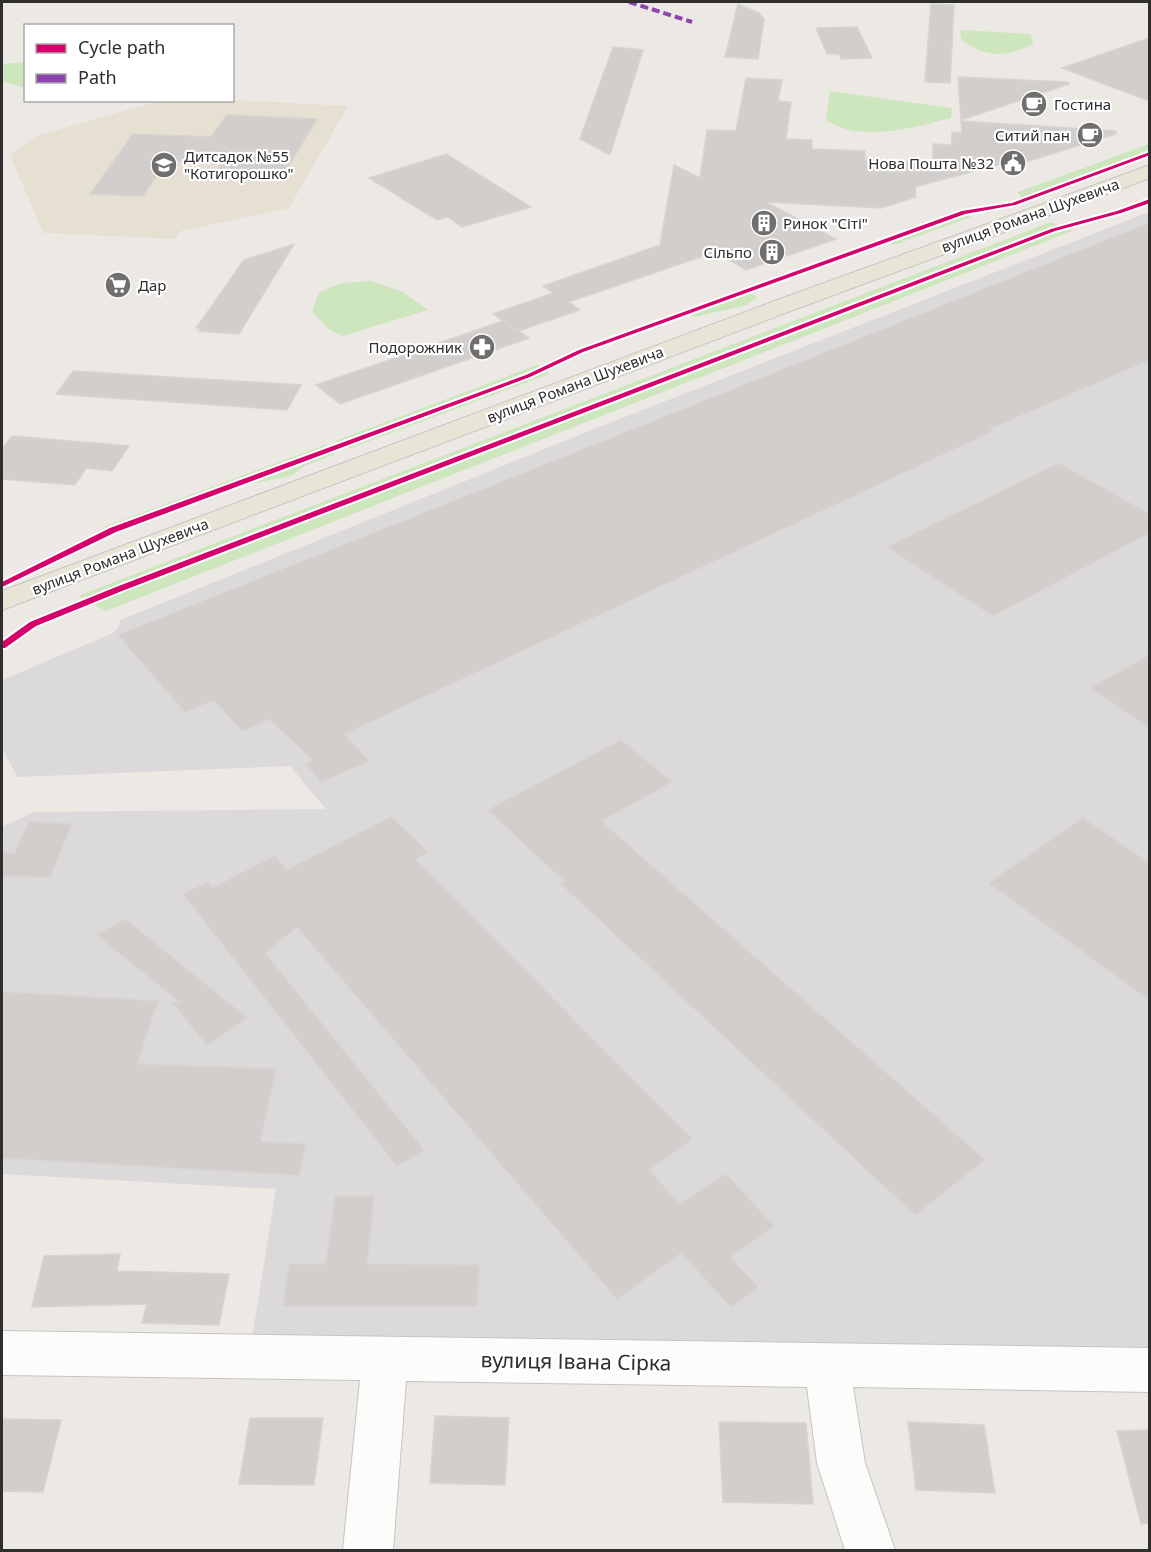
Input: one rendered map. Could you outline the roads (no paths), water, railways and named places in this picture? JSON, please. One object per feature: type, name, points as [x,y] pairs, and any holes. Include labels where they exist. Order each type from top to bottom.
[{"type":"main road","name":"вулиця Романа Шухевича","points":[[2,601],[788,304],[1149,171]]},
{"type":"street","name":"вулиця Івана Сірка","points":[[2,1353],[1149,1370]]},
{"type":"street","points":[[368,1551],[385,1359]]},
{"type":"street","points":[[827,1365],[841,1463],[870,1551]]},
{"type":"place","name":"Гостина","points":[[1034,104]]},
{"type":"place","name":"Ситий пан","points":[[1090,135]]},
{"type":"place","name":"Нова Пошта №32","points":[[1013,163]]},
{"type":"place","name":"Дитсадок №55 \"Котигорошко\"","points":[[164,165]]},
{"type":"place","name":"Ринок \"Сіті\"","points":[[764,223]]},
{"type":"place","name":"Сільпо","points":[[772,252]]},
{"type":"place","name":"Дар","points":[[118,285]]},
{"type":"place","name":"Подорожник","points":[[482,347]]}]
